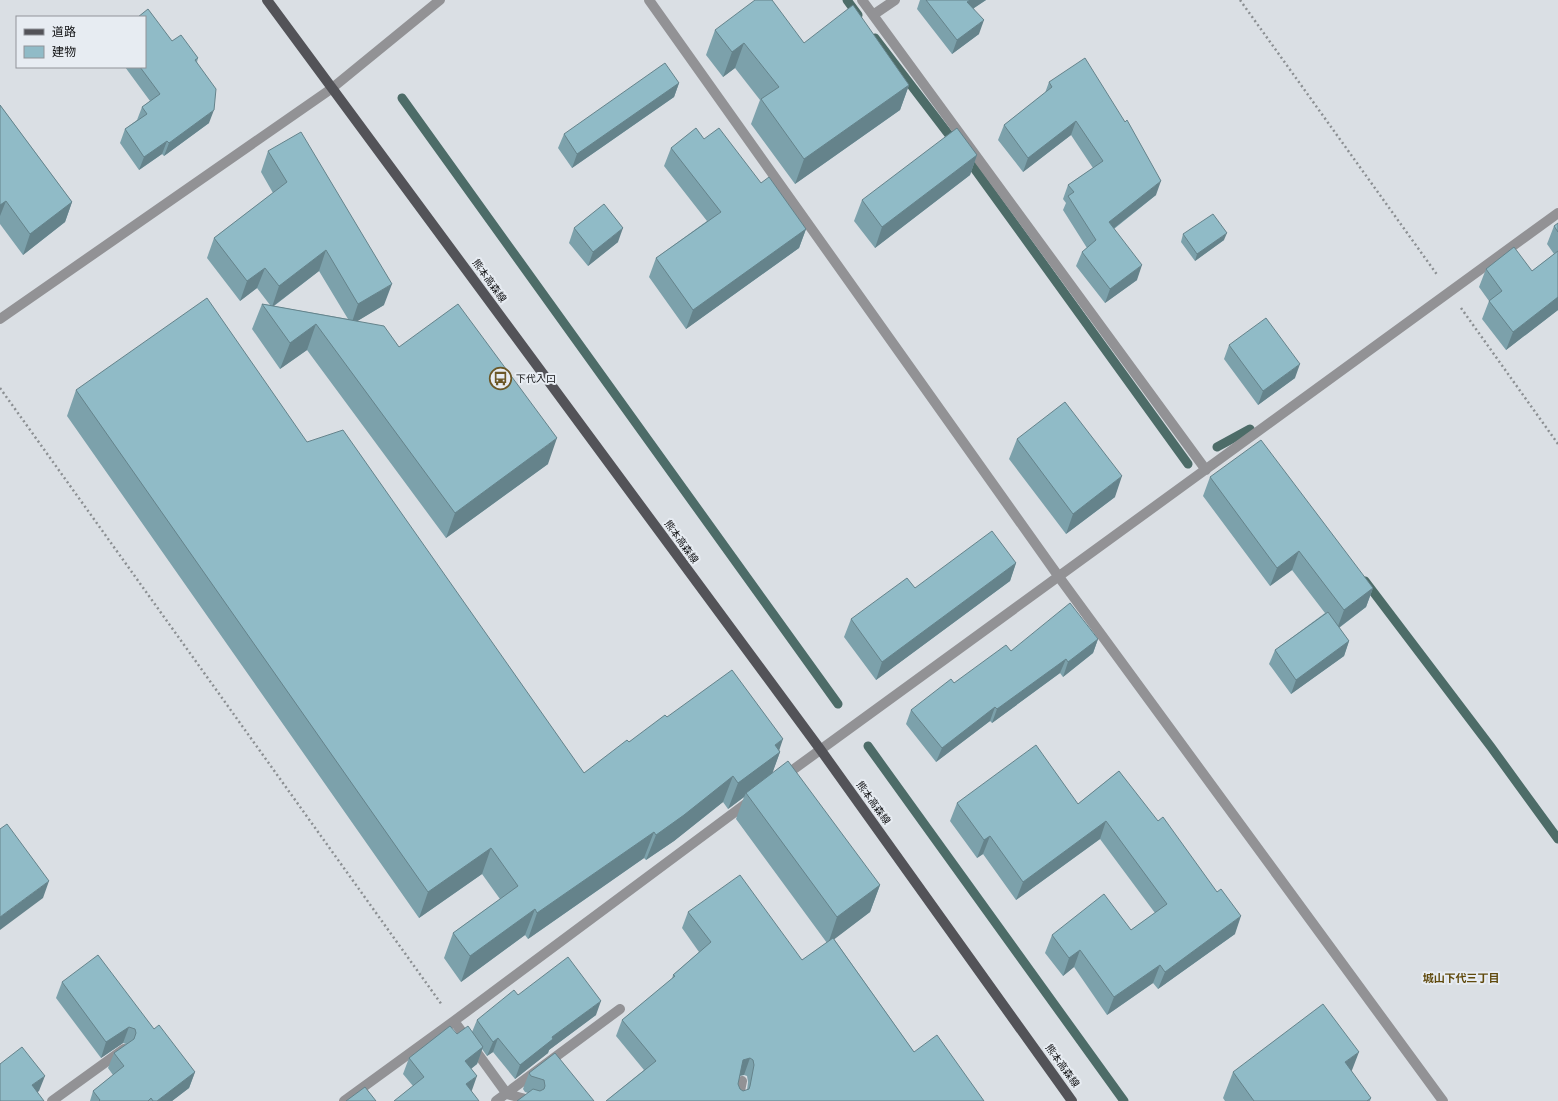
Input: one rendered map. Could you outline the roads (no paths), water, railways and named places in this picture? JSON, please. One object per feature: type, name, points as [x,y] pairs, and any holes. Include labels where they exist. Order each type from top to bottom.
[{"type":"main road","name":"熊本高森線","points":[[267,0],[820,749],[1072,1101]]},
{"type":"street","points":[[0,319],[331,88],[440,0]]},
{"type":"street","points":[[649,0],[1059,577],[1444,1101]]},
{"type":"street","points":[[862,0],[1206,470]]},
{"type":"street","points":[[873,15],[895,0]]},
{"type":"street","points":[[775,783],[1558,213]]},
{"type":"street","points":[[344,1101],[762,792]]},
{"type":"street","points":[[496,1101],[620,1009]]},
{"type":"street","points":[[454,1021],[507,1094],[533,1101]]},
{"type":"street","points":[[52,1101],[124,1049]]},
{"type":"street","points":[[738,1101],[742,1081]]},
{"type":"waterway","points":[[847,0],[858,15]]},
{"type":"waterway","points":[[875,38],[956,144]]},
{"type":"waterway","points":[[402,98],[838,704]]},
{"type":"waterway","points":[[966,157],[1188,464]]},
{"type":"waterway","points":[[1217,447],[1250,429]]},
{"type":"waterway","points":[[1365,581],[1491,747],[1558,839]]},
{"type":"waterway","points":[[868,746],[1124,1101]]},
{"type":"place","name":"下代入口","points":[[500,379]]},
{"type":"district","name":"城山下代三丁目","points":[[1461,978]]}]
